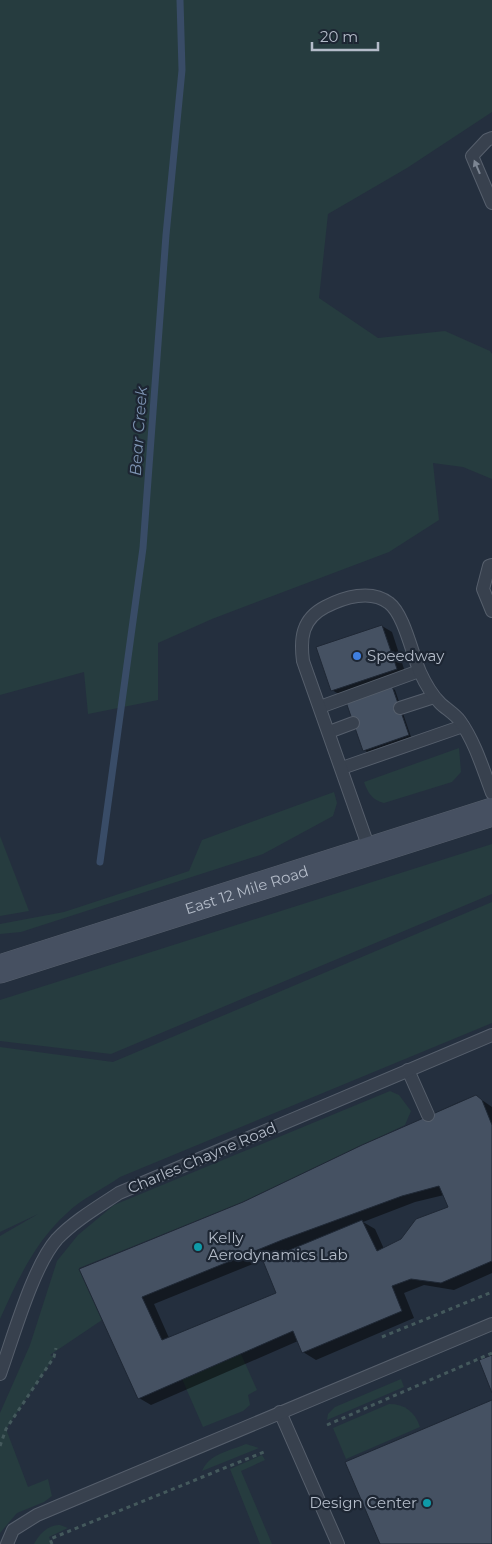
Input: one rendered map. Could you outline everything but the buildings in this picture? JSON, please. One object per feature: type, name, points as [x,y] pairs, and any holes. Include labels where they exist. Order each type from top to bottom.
[{"type":"main road","name":"East 12 Mile Road","points":[[0,969],[492,812]]},
{"type":"lane","points":[[492,138],[487,140],[472,156],[492,203]]},
{"type":"lane","points":[[492,565],[489,566],[484,589],[492,611]]},
{"type":"lane","points":[[370,851],[303,661],[300,645],[304,625],[314,614],[326,606],[358,596],[376,596],[391,604],[399,616],[419,671],[434,697],[463,726],[472,741],[492,793]]},
{"type":"lane","points":[[320,707],[419,671]]},
{"type":"lane","points":[[400,708],[434,697]]},
{"type":"lane","points":[[329,732],[354,723]]},
{"type":"lane","points":[[342,768],[463,726]]},
{"type":"lane","name":"Charles Chayne Road","points":[[0,1374],[38,1270],[57,1239],[89,1213],[119,1193],[492,1035]]},
{"type":"lane","points":[[408,1070],[428,1115]]},
{"type":"lane","points":[[7,1544],[13,1530],[36,1516],[492,1324]]},
{"type":"lane","points":[[280,1412],[338,1544]]},
{"type":"path","points":[[382,1337],[492,1292]]},
{"type":"path","points":[[0,1446],[6,1429],[54,1357],[56,1348]]},
{"type":"path","points":[[326,1425],[492,1354]]},
{"type":"path","points":[[52,1544],[50,1540],[264,1452]]},
{"type":"green space","points":[[0,0],[492,0],[492,112],[407,168],[328,214],[319,298],[378,338],[445,331],[490,351],[492,354],[492,479],[463,467],[433,463],[439,520],[389,552],[212,619],[158,643],[158,700],[88,714],[84,672],[0,695]]},
{"type":"green space","points":[[459,748],[461,772],[452,782],[384,803],[371,796],[364,782]]},
{"type":"green space","points":[[334,792],[337,803],[333,816],[263,854],[21,932],[0,934],[0,924],[64,912],[189,871],[202,840]]},
{"type":"green space","points":[[0,836],[29,911],[0,916]]},
{"type":"green space","points":[[492,844],[492,894],[111,1054],[0,1041],[0,1000]]},
{"type":"green space","points":[[492,902],[492,1023],[120,1177],[78,1204],[55,1225],[28,1263],[0,1319],[0,1236],[38,1214],[0,1232],[0,1047],[113,1062]]},
{"type":"green space","points":[[390,1091],[399,1095],[411,1111],[405,1125],[243,1202],[79,1268],[102,1320],[50,1355],[54,1357],[6,1429],[28,1487],[48,1479],[52,1496],[44,1502],[17,1513],[0,1533],[0,1413],[30,1345],[57,1261],[78,1235],[114,1205]]},
{"type":"green space","points":[[241,1354],[257,1390],[248,1395],[250,1405],[243,1411],[203,1427],[182,1379]]},
{"type":"green space","points":[[401,1379],[404,1387],[327,1420],[328,1414],[335,1407]]},
{"type":"green space","points":[[389,1404],[405,1407],[415,1417],[420,1427],[346,1459],[333,1428]]},
{"type":"green space","points":[[246,1444],[259,1448],[202,1471],[205,1465],[215,1457]]},
{"type":"green space","points":[[262,1455],[265,1460],[241,1471],[272,1544],[260,1544],[230,1469]]},
{"type":"green space","points":[[60,1525],[68,1528],[49,1537],[52,1544],[34,1544],[45,1530],[52,1526]]},
{"type":"waterway","name":"Bear Creek","points":[[100,862],[143,548],[166,235],[182,70],[180,0]]},
{"type":"place","name":"Speedway","points":[[357,656]]},
{"type":"place","name":"Kelly Aerodynamics Lab","points":[[198,1247]]},
{"type":"place","name":"Design Center","points":[[427,1503]]}]
